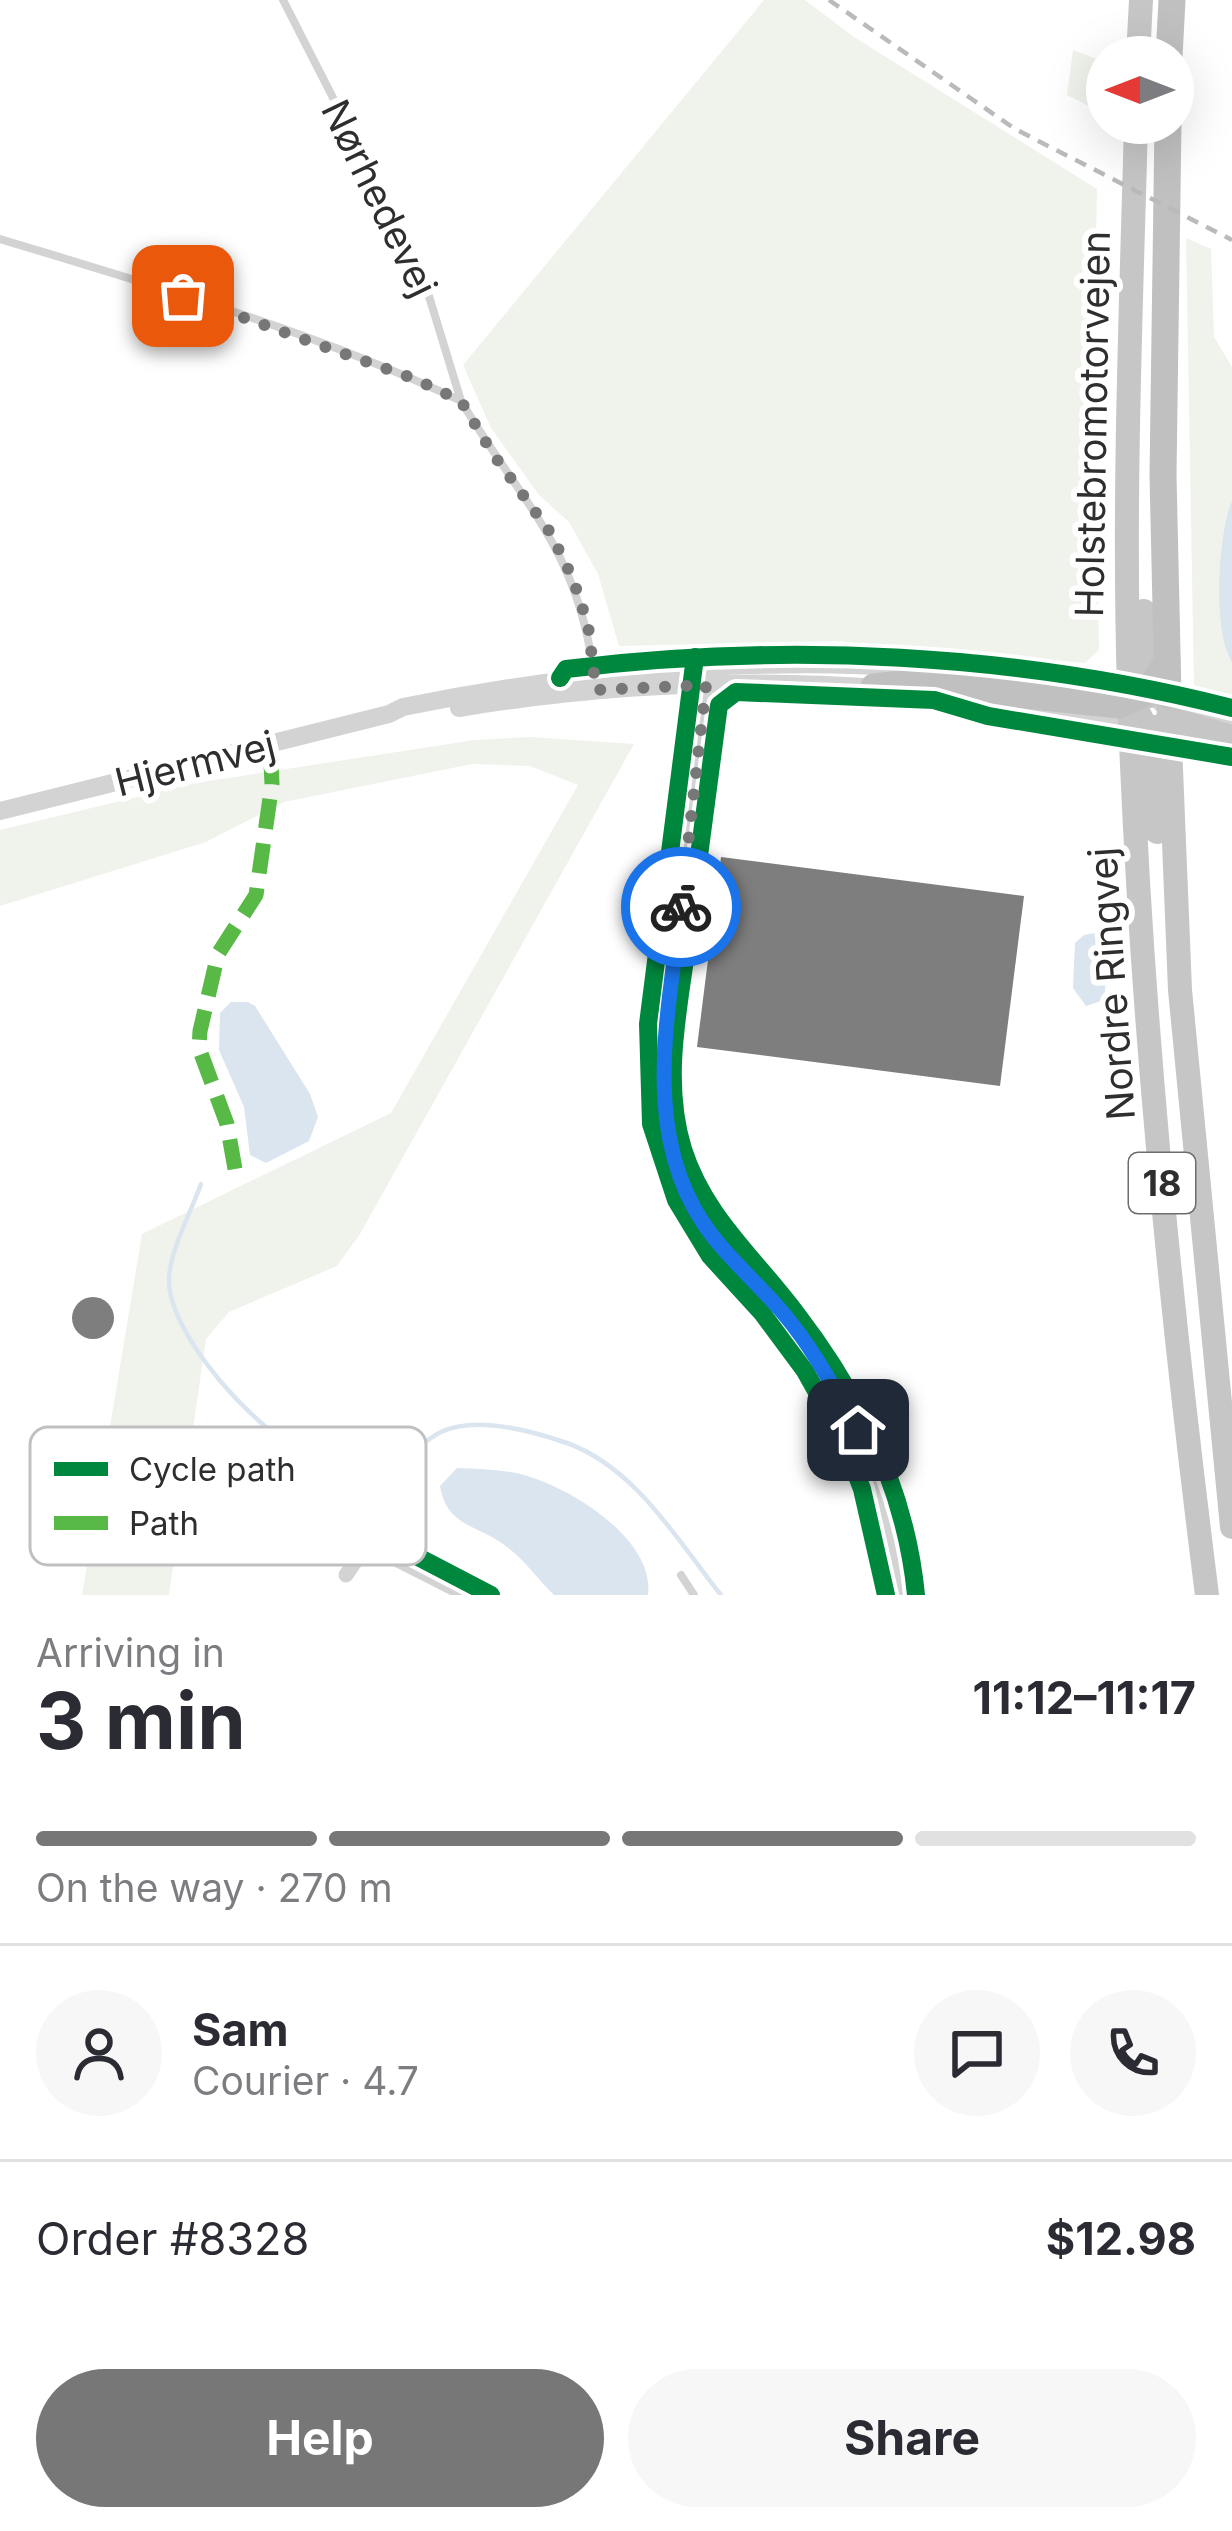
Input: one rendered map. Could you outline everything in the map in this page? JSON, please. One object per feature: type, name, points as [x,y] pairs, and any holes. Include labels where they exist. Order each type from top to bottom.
[{"type":"highway","points":[[1170,36],[1172,0]]},
{"type":"highway","name":"Holstebromotorvejen","points":[[1151,710],[1167,660],[1162,475],[1168,144]]},
{"type":"highway","points":[[874,687],[909,683],[1151,710]]},
{"type":"main road","points":[[1139,36],[1141,0]]},
{"type":"main road","name":"Holstebromotorvejen","points":[[1136,144],[1130,417],[1140,478],[1151,710]]},
{"type":"main road","points":[[1151,710],[1232,736]]},
{"type":"main road","name":"Nordre Ringvej","points":[[1151,710],[1133,769],[1151,1067],[1181,1391],[1207,1595]]},
{"type":"main road","name":"Nordre Ringvej","points":[[1151,710],[1232,1527]]},
{"type":"street","name":"Hjermvej","points":[[0,811],[462,695],[839,662],[966,672],[1151,710],[1232,720]]},
{"type":"street","name":"Hjermvej","points":[[708,675],[874,687]]},
{"type":"street","points":[[708,675],[662,1064],[672,1148],[683,1184],[713,1237],[786,1316],[858,1430],[893,1538],[901,1595]]},
{"type":"street","name":"Hjermvej","points":[[1151,710],[1232,749]]},
{"type":"street","points":[[346,1575],[353,1565]]},
{"type":"street","points":[[408,1565],[467,1595]]},
{"type":"lane","name":"Nørhedevej","points":[[283,0],[421,270],[461,401],[550,532],[588,625],[595,682]]},
{"type":"lane","points":[[0,239],[183,296],[415,379],[461,401]]},
{"type":"lane","points":[[681,1575],[694,1595]]},
{"type":"shaded area","points":[[764,0],[805,0],[854,37],[1097,189],[1093,398],[1099,650],[1085,663],[835,641],[619,646],[598,574],[569,522],[539,495],[491,428],[463,365]]},
{"type":"shaded area","points":[[1073,50],[1086,55],[1086,104],[1067,95]]},
{"type":"shaded area","points":[[1186,238],[1211,249],[1214,337],[1232,367],[1232,696],[1194,685]]},
{"type":"shaded area","points":[[1232,501],[1232,662],[1222,628],[1219,582]]},
{"type":"shaded area","points":[[529,737],[634,744],[360,1234],[337,1266],[229,1312],[206,1339],[193,1427],[110,1427],[142,1234],[391,1113],[578,785],[530,766],[472,764],[284,802],[206,842],[0,906],[0,830],[195,783],[475,740]]},
{"type":"shaded area","points":[[1095,933],[1104,936],[1109,950],[1104,1000],[1086,1006],[1073,988],[1075,943]]},
{"type":"shaded area","points":[[231,1002],[255,1006],[310,1094],[318,1117],[309,1141],[266,1163],[250,1155],[244,1107],[219,1050],[220,1013]]},
{"type":"shaded area","points":[[457,1468],[524,1475],[586,1504],[638,1554],[647,1574],[648,1595],[554,1595],[514,1552],[450,1510],[440,1486]]},
{"type":"shaded area","points":[[87,1565],[173,1565],[169,1595],[82,1595]]},
{"type":"building","points":[[721,857],[1024,896],[1000,1086],[697,1047]]},
{"type":"building","points":[[93,1297],[108,1303],[114,1318],[108,1333],[93,1339],[78,1333],[72,1318],[78,1303]]},
{"type":"waterway","points":[[201,1184],[173,1256],[169,1279],[173,1302],[199,1354],[266,1427]]},
{"type":"waterway","points":[[426,1443],[455,1427],[487,1425],[521,1430],[592,1454],[653,1508],[721,1595]]},
{"type":"railway","points":[[829,0],[1015,129],[1232,240]]},
{"type":"marked path","points":[[235,1169],[227,1124],[199,1048],[200,1031],[218,954],[256,895],[272,784],[270,744]]},
{"type":"cycle path","points":[[560,678],[566,669],[732,656],[900,658],[1068,675],[1232,708]]},
{"type":"cycle path","points":[[695,657],[648,1024],[651,1124],[676,1200],[710,1256],[762,1313],[805,1371],[841,1435],[862,1489],[886,1595]]},
{"type":"cycle path","points":[[916,1595],[902,1519],[859,1411],[819,1344],[704,1195],[683,1149],[677,1122],[674,1040],[719,705],[736,692],[934,700],[988,716],[1232,757]]},
{"type":"cycle path","points":[[426,1561],[491,1595]]},
{"type":"way so far","points":[[183,296],[415,379],[461,401],[550,532],[573,579],[588,625],[596,690],[706,685],[681,907]]},
{"type":"route","points":[[681,907],[662,1064],[664,1108],[683,1184],[713,1237],[786,1316],[824,1369],[858,1430]]}]
